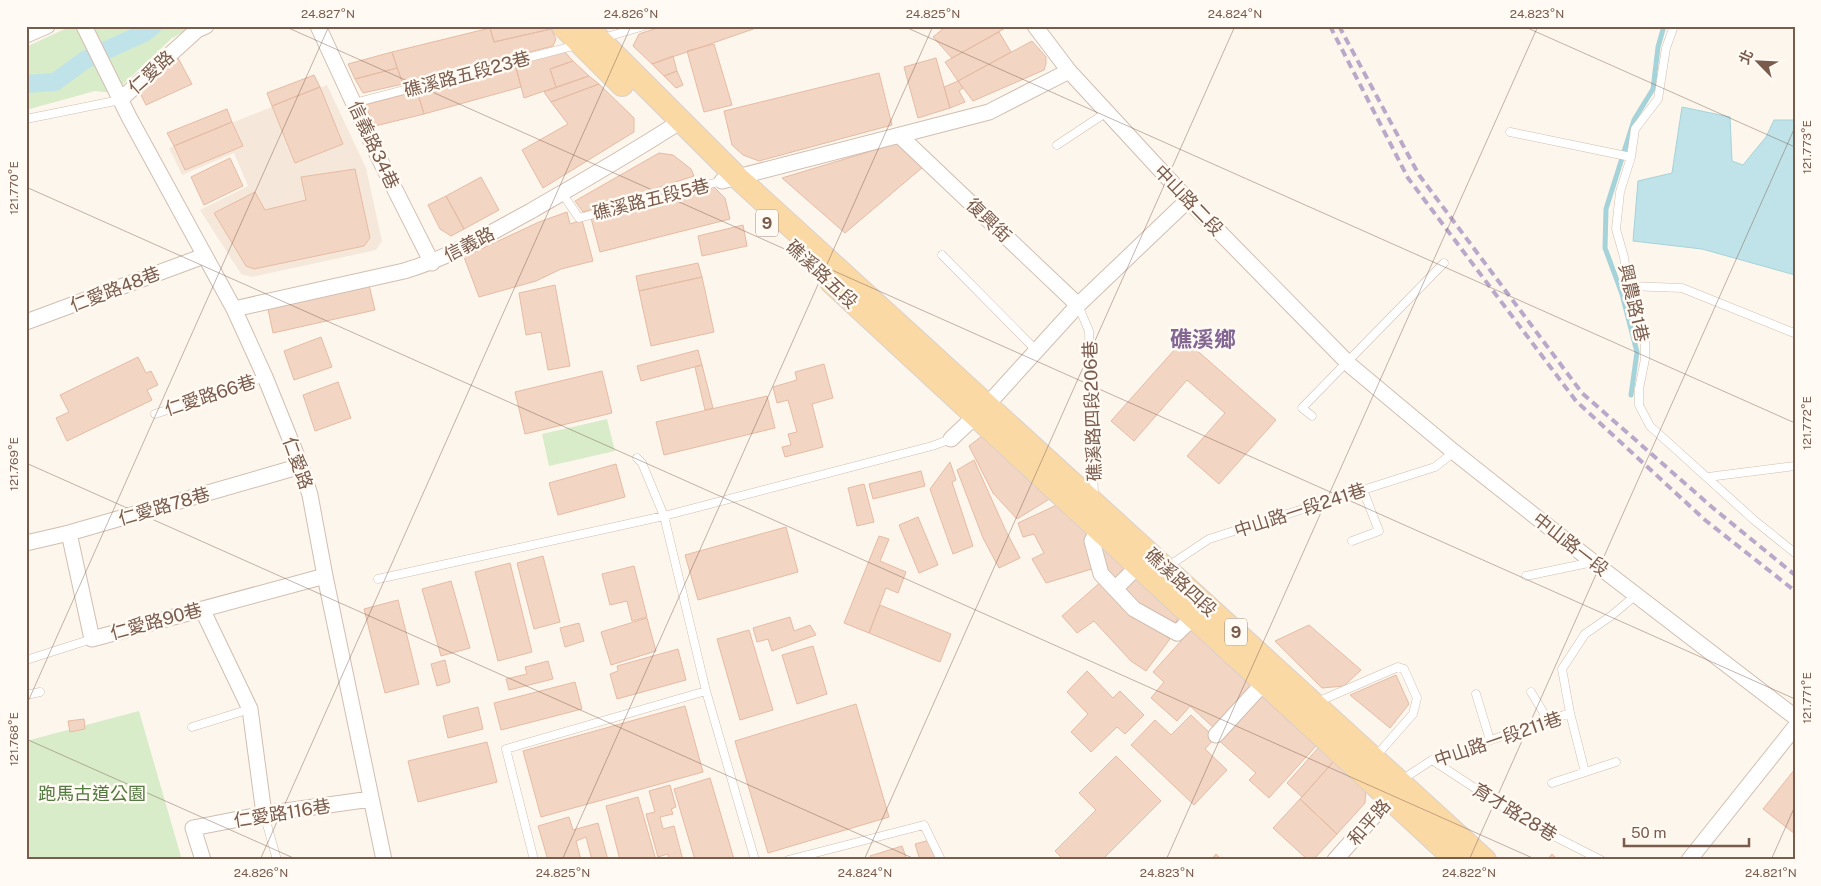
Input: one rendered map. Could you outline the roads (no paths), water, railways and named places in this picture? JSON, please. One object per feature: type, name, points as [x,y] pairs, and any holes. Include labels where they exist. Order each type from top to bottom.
[{"type":"main road","name":"礁溪路五段","points":[[563,26],[588,37],[730,180],[982,410]]},
{"type":"main road","name":"礁溪路四段","points":[[982,410],[1395,790],[1485,860]]},
{"type":"main road","name":"礁溪路四段","points":[[1270,676],[1314,703],[1374,758],[1395,790],[1456,860]]},
{"type":"street","points":[[26,35],[46,26]]},
{"type":"street","name":"仁愛路","points":[[120,100],[197,30],[206,26]]},
{"type":"street","name":"信義路34巷","points":[[318,26],[377,154],[432,263]]},
{"type":"street","name":"中山路二段","points":[[1035,26],[1069,71],[1188,200],[1348,364]]},
{"type":"street","name":"仁愛路","points":[[85,30],[120,100],[234,309],[265,377],[301,466],[310,495],[384,860]]},
{"type":"street","points":[[730,180],[989,112],[1069,71]]},
{"type":"street","name":"信義路","points":[[234,309],[432,263],[562,193],[674,125]]},
{"type":"street","name":"復興街","points":[[900,136],[1078,305]]},
{"type":"street","points":[[950,439],[982,410],[1078,305],[1188,200]]},
{"type":"street","name":"仁愛路48巷","points":[[26,322],[204,256]]},
{"type":"street","name":"中山路一段","points":[[1348,364],[1454,452],[1795,718]]},
{"type":"street","name":"仁愛路78巷","points":[[26,543],[69,533],[301,466]]},
{"type":"street","points":[[1096,516],[1092,541],[1101,574],[1134,609],[1177,633],[1199,611]]},
{"type":"street","name":"仁愛路90巷","points":[[69,533],[92,639],[325,576]]},
{"type":"street","points":[[1115,589],[1152,567]]},
{"type":"street","points":[[202,609],[250,709],[264,814]]},
{"type":"street","points":[[1216,735],[1270,676]]},
{"type":"street","points":[[1690,860],[1795,727]]},
{"type":"street","name":"和平路","points":[[1335,860],[1395,790]]},
{"type":"street","name":"仁愛路116巷","points":[[203,860],[193,828],[264,814],[371,799]]},
{"type":"lane","name":"礁溪路五段23巷","points":[[354,103],[588,37],[644,26]]},
{"type":"lane","name":"興農路1巷","points":[[1674,26],[1666,48],[1658,98],[1635,129],[1631,157],[1620,192],[1616,229],[1624,257],[1628,286],[1645,341],[1645,358],[1639,389],[1639,405],[1650,426],[1754,520],[1795,553]]},
{"type":"lane","points":[[26,119],[120,100]]},
{"type":"lane","points":[[1057,145],[1107,112]]},
{"type":"lane","points":[[1510,132],[1631,157]]},
{"type":"lane","name":"礁溪路五段5巷","points":[[562,193],[579,218],[730,180]]},
{"type":"lane","points":[[942,255],[1037,351]]},
{"type":"lane","points":[[1312,416],[1302,408],[1348,364],[1444,263]]},
{"type":"lane","points":[[1628,286],[1682,288],[1794,333]]},
{"type":"lane","name":"礁溪路四段206巷","points":[[1078,305],[1089,331],[1096,516]]},
{"type":"lane","name":"仁愛路66巷","points":[[155,414],[265,377]]},
{"type":"lane","points":[[378,579],[664,516],[932,446],[950,439]]},
{"type":"lane","name":"中山路一段241巷","points":[[1152,567],[1209,539],[1436,467],[1454,452]]},
{"type":"lane","points":[[637,458],[642,463],[664,516],[706,691],[755,860]]},
{"type":"lane","points":[[1708,477],[1795,466]]},
{"type":"lane","points":[[1352,541],[1379,532],[1363,490]]},
{"type":"lane","points":[[1526,576],[1593,562]]},
{"type":"lane","name":"中山路一段211巷","points":[[1395,790],[1432,760],[1570,713],[1562,669],[1585,634],[1636,595]]},
{"type":"lane","points":[[26,660],[92,639]]},
{"type":"lane","points":[[1314,703],[1398,667],[1404,669],[1417,698],[1413,714],[1374,758]]},
{"type":"lane","points":[[534,860],[506,749],[706,691]]},
{"type":"lane","points":[[26,695],[40,692]]},
{"type":"lane","points":[[1531,692],[1548,720]]},
{"type":"lane","points":[[1476,694],[1490,740]]},
{"type":"lane","points":[[192,727],[250,709]]},
{"type":"lane","points":[[1570,713],[1585,772]]},
{"type":"lane","name":"育才路28巷","points":[[1432,760],[1528,823],[1601,860]]},
{"type":"lane","points":[[1552,784],[1616,762]]},
{"type":"lane","points":[[264,814],[277,860]]},
{"type":"lane","points":[[788,860],[924,825],[941,860]]},
{"type":"water","points":[[1682,107],[1730,117],[1732,161],[1743,165],[1766,137],[1774,120],[1795,120],[1795,275],[1702,249],[1633,241],[1638,181],[1672,173]]},
{"type":"waterway","points":[[26,84],[55,82],[85,60],[146,32],[153,26]]},
{"type":"waterway","points":[[1631,395],[1637,352],[1622,294],[1605,248],[1606,209],[1634,120],[1653,89],[1658,47],[1664,26]]},
{"type":"railway","points":[[1330,26],[1408,178],[1576,401],[1705,520],[1795,591]]},
{"type":"railway","points":[[1339,26],[1419,175],[1582,393],[1713,508],[1795,575]]},
{"type":"district","name":"礁溪鄉","points":[[1203,339]]},
{"type":"park label","name":"跑馬古道公園","points":[[92,793]]}]
